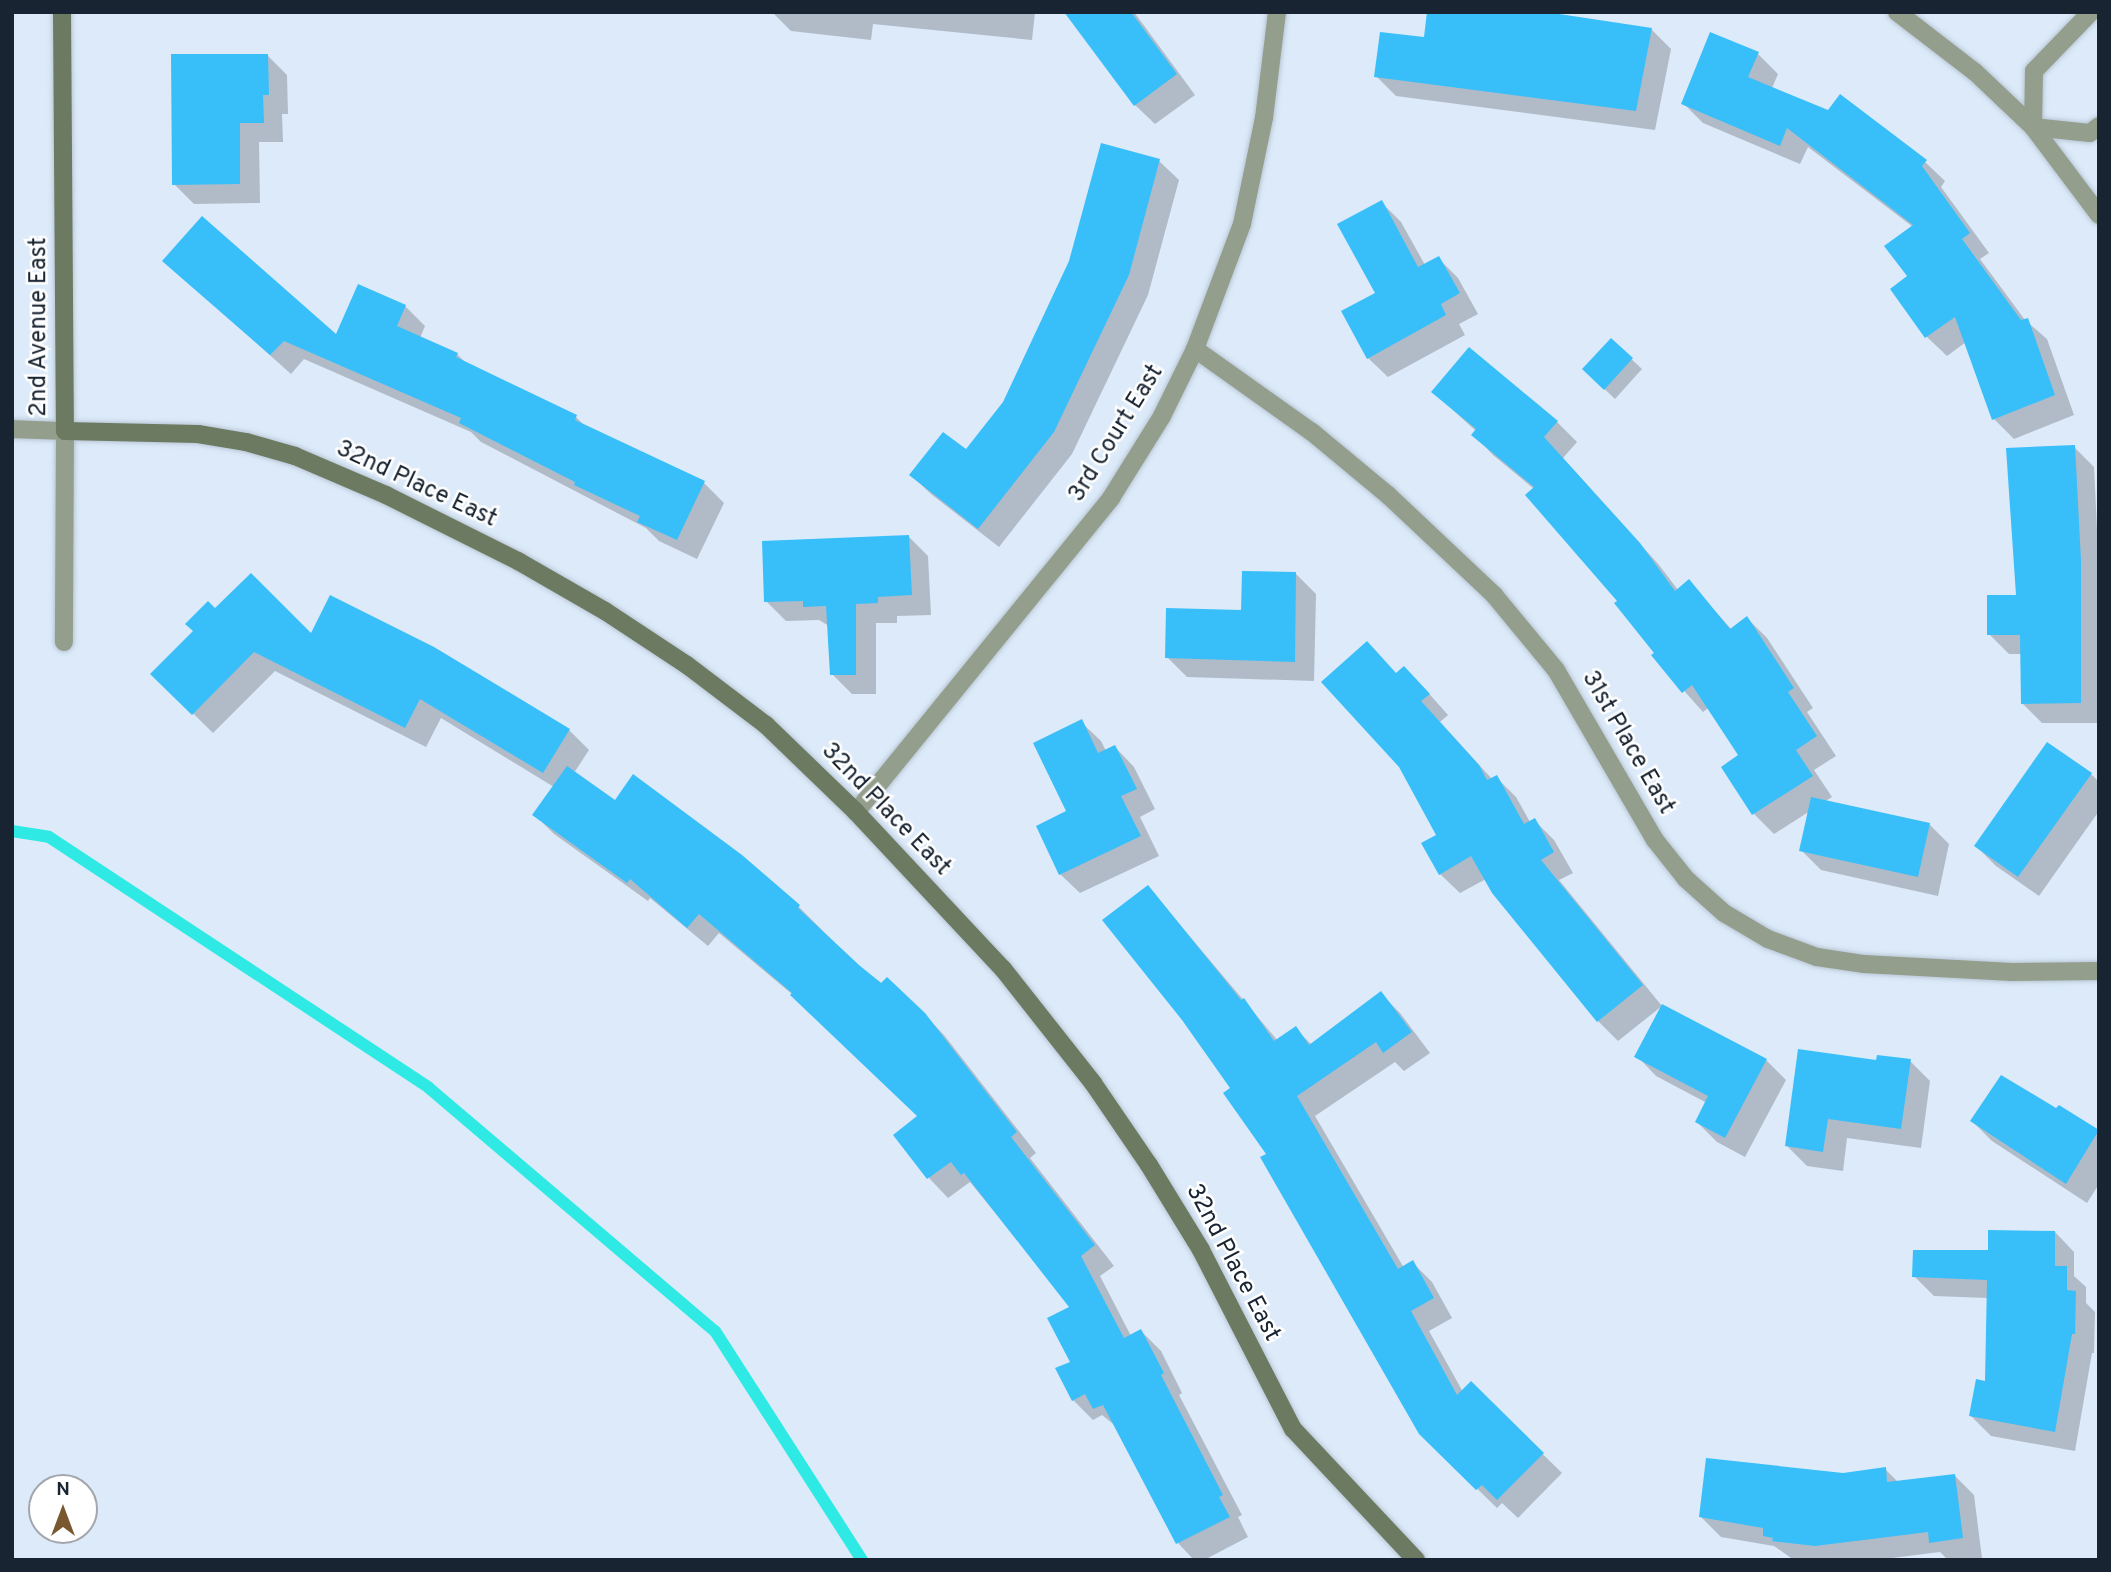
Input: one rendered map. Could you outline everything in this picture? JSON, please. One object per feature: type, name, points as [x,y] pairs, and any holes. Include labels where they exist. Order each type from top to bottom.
[{"type":"street","name":"2nd Avenue East","points":[[62,12],[64,642]]},
{"type":"street","name":"3rd Court East","points":[[856,812],[1111,498],[1162,416],[1195,349],[1242,224],[1264,118],[1277,12]]},
{"type":"street","points":[[1897,12],[1975,72],[2033,127],[2099,215]]},
{"type":"street","points":[[2033,127],[2034,71],[2091,12]]},
{"type":"street","points":[[2033,127],[2090,133],[2099,126]]},
{"type":"street","name":"31st Place East","points":[[1195,349],[1312,432],[1379,487],[1494,595],[1556,670],[1656,840],[1686,879],[1724,913],[1768,939],[1828,959],[1913,968],[2099,971]]},
{"type":"street","points":[[12,429],[65,431]]},
{"type":"street","name":"32nd Place East","points":[[65,431],[198,434],[246,442],[295,456],[386,495],[529,567],[605,611],[687,665],[766,725],[856,812],[1003,969],[1093,1083],[1149,1165],[1201,1250],[1293,1429],[1416,1560]]},
{"type":"building","points":[[1064,12],[1131,12],[1177,74],[1134,106]]},
{"type":"building","points":[[1427,12],[1546,12],[1652,28],[1636,111],[1374,77],[1380,32],[1424,37]]},
{"type":"building","points":[[1710,32],[1759,52],[1748,77],[1828,110],[1840,94],[1927,160],[1922,166],[1970,233],[1962,239],[2021,320],[2028,318],[2055,395],[1992,420],[1955,317],[1925,338],[1890,289],[1907,276],[1884,246],[1913,225],[1787,128],[1780,146],[1681,104]]},
{"type":"building","points":[[171,54],[268,54],[269,95],[263,95],[264,123],[240,123],[240,184],[172,185]]},
{"type":"building","points":[[1101,143],[1160,159],[1129,275],[1054,432],[978,529],[909,475],[943,432],[966,449],[1003,402],[1069,261]]},
{"type":"building","points":[[1382,200],[1418,267],[1439,256],[1460,293],[1441,304],[1446,315],[1367,359],[1341,311],[1375,293],[1337,224]]},
{"type":"building","points":[[202,216],[336,334],[358,284],[406,305],[397,326],[458,353],[456,357],[577,415],[575,420],[705,481],[677,540],[637,522],[640,516],[574,485],[575,482],[459,423],[461,418],[284,341],[270,355],[162,261]]},
{"type":"building","points":[[1611,338],[1633,358],[1604,390],[1582,369]]},
{"type":"building","points":[[1469,347],[1558,421],[1544,437],[1640,543],[1675,591],[1689,579],[1730,629],[1747,616],[1794,688],[1788,692],[1817,736],[1796,750],[1813,776],[1752,815],[1721,767],[1738,755],[1692,685],[1682,693],[1651,655],[1654,653],[1614,603],[1617,601],[1525,495],[1534,487],[1471,435],[1476,429],[1431,392]]},
{"type":"building","points":[[2075,445],[2081,561],[2081,703],[2021,704],[2020,635],[1987,635],[1987,595],[2016,595],[2006,448]]},
{"type":"building","points":[[909,535],[912,595],[878,597],[878,603],[856,604],[856,675],[830,675],[826,606],[803,607],[803,601],[764,602],[762,541]]},
{"type":"building","points":[[1242,571],[1296,572],[1295,662],[1165,658],[1166,608],[1241,610]]},
{"type":"building","points":[[251,573],[311,633],[330,595],[434,647],[570,729],[543,773],[420,699],[405,728],[254,652],[192,715],[150,674],[193,631],[185,624],[208,601],[215,608]]},
{"type":"building","points":[[1367,641],[1396,673],[1404,666],[1430,694],[1421,701],[1479,765],[1487,780],[1497,775],[1524,824],[1535,818],[1554,852],[1541,860],[1643,985],[1597,1022],[1492,893],[1471,856],[1439,875],[1421,843],[1436,835],[1399,767],[1321,682]]},
{"type":"building","points":[[1082,719],[1098,753],[1115,745],[1137,789],[1121,796],[1141,836],[1059,875],[1036,826],[1066,811],[1033,743]]},
{"type":"building","points":[[2047,742],[2092,773],[2018,877],[1974,846]]},
{"type":"building","points":[[567,766],[615,800],[633,774],[742,855],[800,905],[798,908],[859,965],[881,983],[887,977],[925,1013],[1017,1132],[1011,1137],[1095,1245],[1081,1256],[1124,1338],[1141,1329],[1164,1373],[1161,1375],[1223,1495],[1219,1497],[1230,1517],[1176,1544],[1103,1405],[1093,1409],[1085,1394],[1072,1401],[1055,1368],[1070,1362],[1047,1318],[1069,1307],[964,1173],[961,1175],[951,1162],[927,1179],[893,1135],[917,1116],[790,995],[792,993],[699,914],[687,928],[630,879],[627,883],[532,815]]},
{"type":"building","points":[[1811,797],[1930,823],[1918,877],[1799,851]]},
{"type":"building","points":[[1148,885],[1241,1000],[1244,998],[1274,1041],[1296,1026],[1309,1045],[1381,991],[1412,1032],[1383,1053],[1376,1042],[1297,1096],[1398,1269],[1413,1260],[1434,1298],[1411,1311],[1457,1395],[1471,1381],[1544,1453],[1497,1500],[1482,1485],[1476,1490],[1419,1434],[1260,1157],[1266,1154],[1223,1093],[1230,1088],[1182,1020],[1102,920]]},
{"type":"building","points":[[1662,1004],[1767,1059],[1725,1138],[1695,1122],[1708,1096],[1634,1057]]},
{"type":"building","points":[[1798,1049],[1876,1060],[1877,1055],[1911,1059],[1901,1129],[1828,1119],[1823,1152],[1785,1146]]},
{"type":"building","points":[[2001,1075],[2056,1108],[2059,1105],[2099,1130],[2066,1184],[1970,1121]]},
{"type":"building","points":[[1988,1230],[2055,1231],[2055,1266],[2067,1266],[2067,1290],[2076,1291],[2075,1334],[2072,1334],[2055,1432],[1969,1416],[1976,1379],[1985,1381],[1987,1280],[1912,1277],[1913,1250],[1988,1250]]},
{"type":"building","points":[[1706,1458],[1843,1473],[1886,1467],[1887,1482],[1955,1474],[1963,1538],[1929,1543],[1928,1532],[1815,1546],[1772,1541],[1773,1538],[1763,1536],[1763,1528],[1699,1517]]},
{"type":"waterway","points":[[12,831],[49,837],[429,1088],[715,1331],[862,1560]]}]
